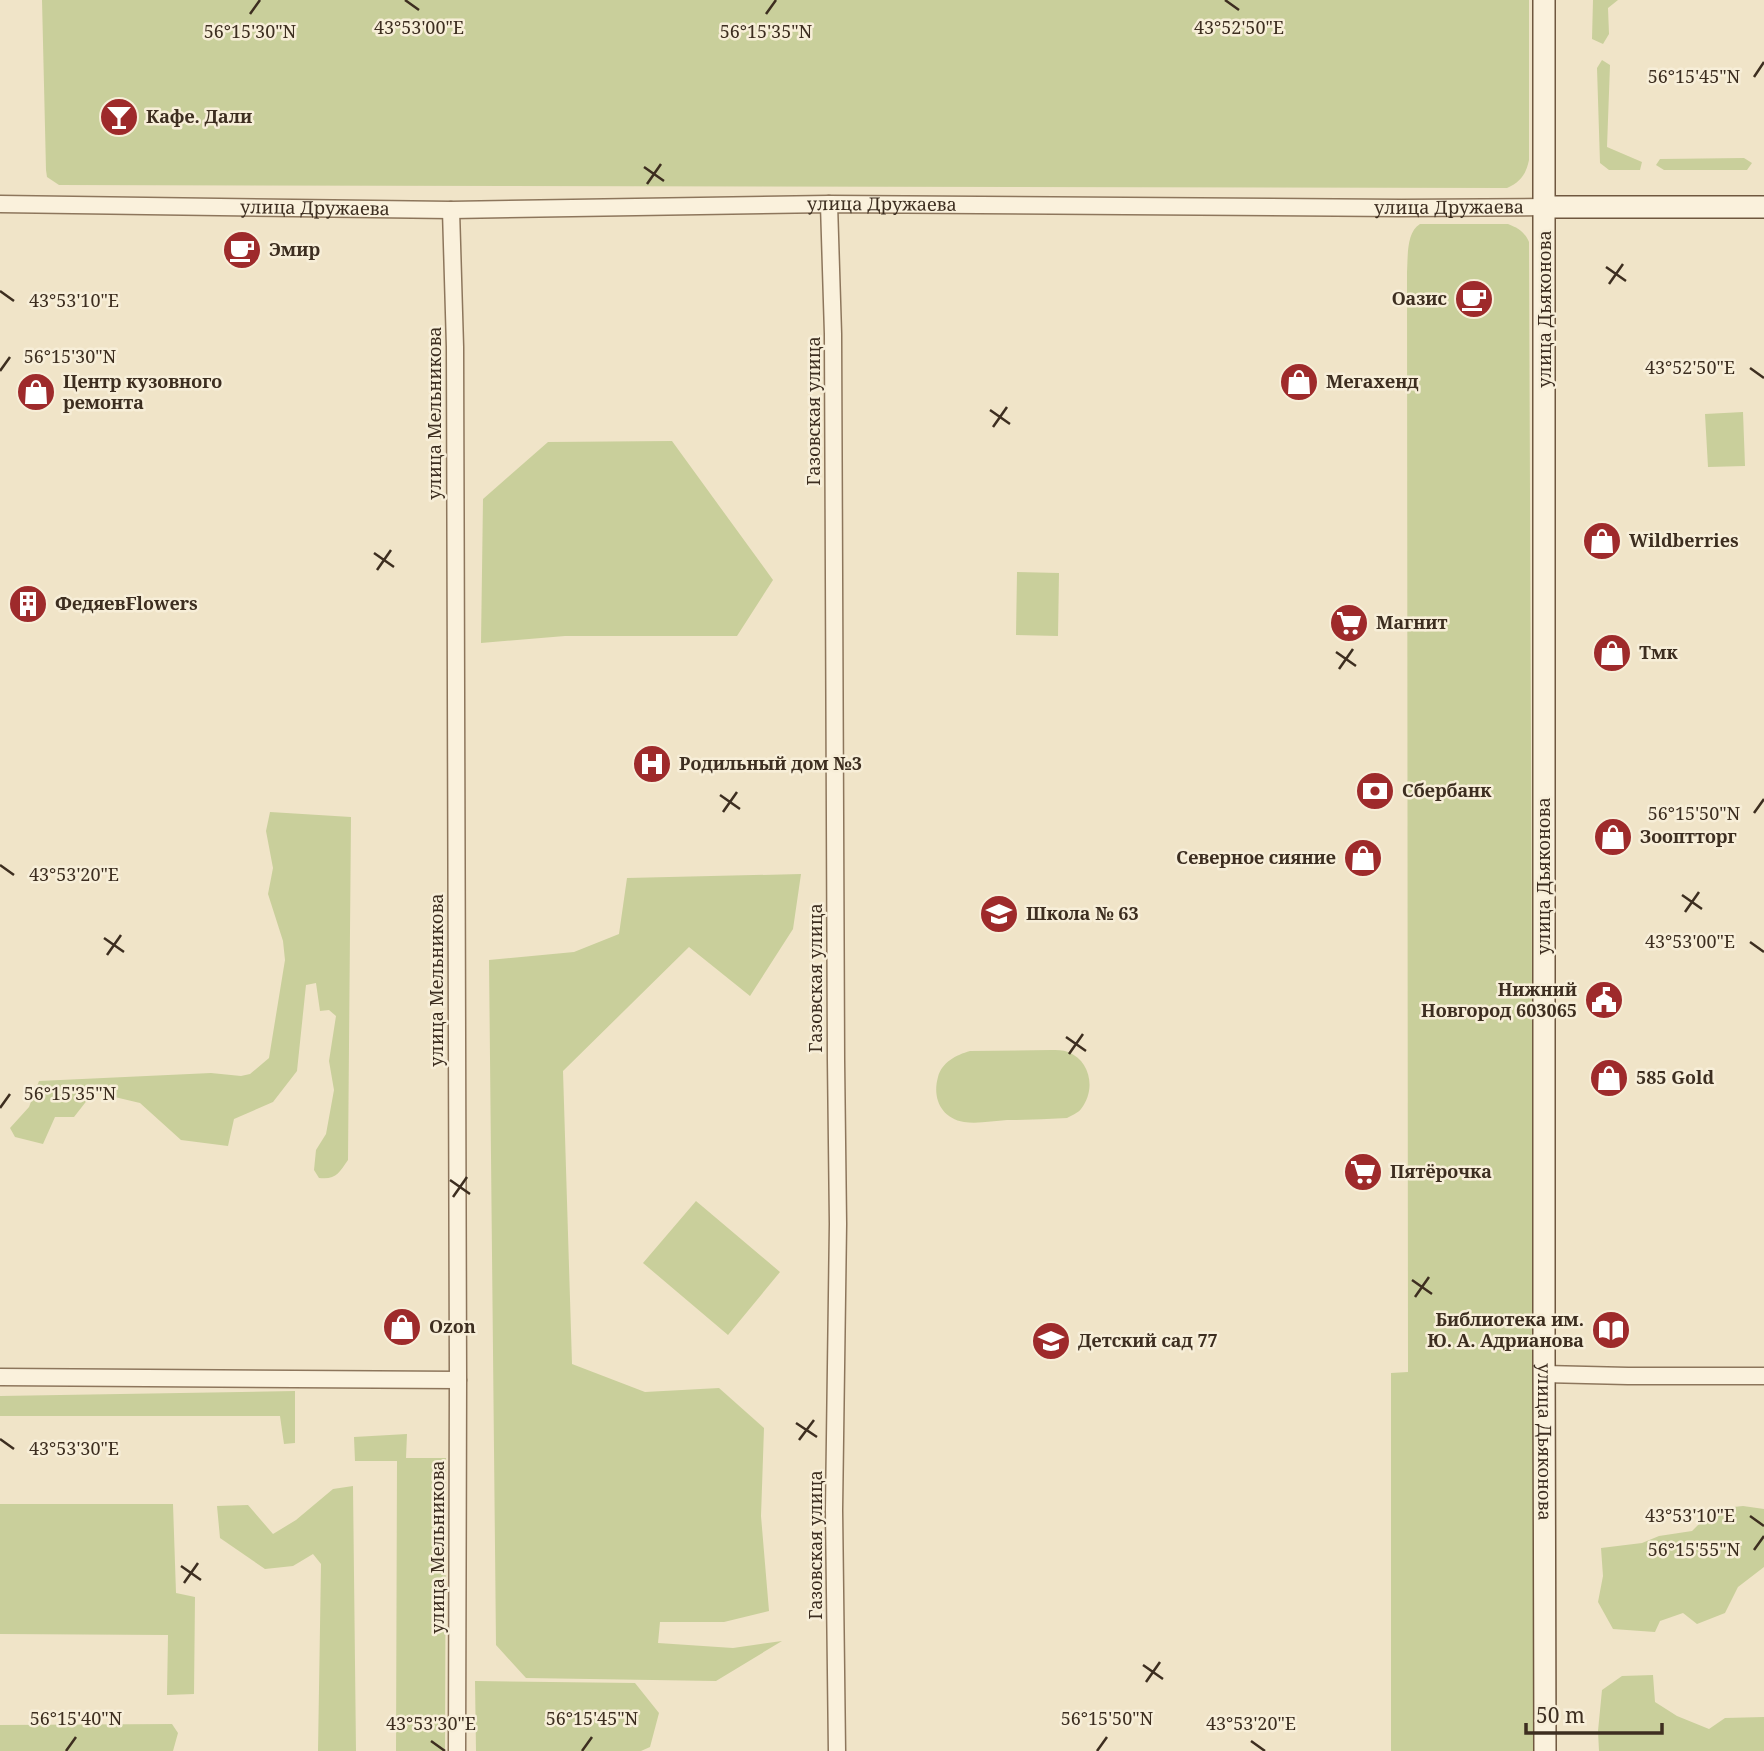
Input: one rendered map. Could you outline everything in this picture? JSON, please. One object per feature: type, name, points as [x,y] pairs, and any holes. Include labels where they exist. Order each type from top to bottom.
[{"type":"main road","name":"улица Дьяконова","points":[[1544,0],[1545,1751]]},
{"type":"main road","name":"улица Дружаева","points":[[1545,207],[1764,207]]},
{"type":"street","name":"улица Дружаева","points":[[0,204],[451,210],[829,204],[1545,207]]},
{"type":"street","name":"Газовская улица","points":[[829,204],[833,348],[838,1224],[834,1510],[837,1751]]},
{"type":"street","name":"улица Мельникова","points":[[451,210],[455,347],[457,1751]]},
{"type":"street","points":[[1544,1374],[1764,1376]]},
{"type":"street","points":[[0,1377],[458,1380]]},
{"type":"green space","points":[[42,0],[1529,0],[1529,160],[1522,177],[1507,188],[59,185],[47,177],[46,170]]},
{"type":"green space","points":[[1593,0],[1618,0],[1608,8],[1609,34],[1603,44],[1592,39]]},
{"type":"green space","points":[[1602,60],[1610,65],[1607,147],[1642,162],[1640,170],[1609,170],[1600,163],[1597,68]]},
{"type":"green space","points":[[1744,158],[1752,163],[1747,170],[1664,170],[1656,165],[1660,159]]},
{"type":"green space","points":[[1420,224],[1508,224],[1520,230],[1529,242],[1535,1751],[1391,1751],[1391,1373],[1408,1372],[1407,272],[1410,239]]},
{"type":"green space","points":[[1743,412],[1745,466],[1708,467],[1705,414]]},
{"type":"green space","points":[[672,441],[773,580],[737,636],[565,636],[481,643],[483,499],[548,442]]},
{"type":"green space","points":[[1017,572],[1059,573],[1058,636],[1016,635]]},
{"type":"green space","points":[[270,812],[351,817],[348,1160],[342,1169],[333,1177],[325,1178],[319,1178],[314,1170],[316,1150],[326,1134],[334,1090],[329,1061],[336,1016],[329,1010],[320,1011],[316,983],[306,985],[297,1071],[273,1102],[234,1119],[228,1146],[181,1140],[140,1103],[102,1094],[92,1094],[74,1117],[55,1117],[43,1144],[15,1137],[10,1128],[29,1107],[39,1081],[211,1073],[241,1076],[250,1074],[269,1058],[285,960],[283,941],[268,894],[273,868],[266,831]]},
{"type":"green space","points":[[801,874],[793,929],[750,996],[689,947],[563,1071],[572,1364],[645,1392],[719,1388],[764,1428],[761,1516],[769,1611],[724,1622],[660,1622],[658,1643],[733,1648],[782,1641],[716,1681],[526,1678],[496,1645],[489,960],[574,952],[619,934],[627,878]]},
{"type":"green space","points":[[970,1051],[1066,1051],[1076,1056],[1089,1077],[1086,1101],[1080,1110],[1067,1118],[969,1123],[949,1116],[940,1106],[936,1092],[938,1077],[946,1063],[955,1057]]},
{"type":"green space","points":[[696,1201],[780,1272],[728,1335],[643,1263]]},
{"type":"green space","points":[[295,1391],[295,1443],[284,1444],[280,1416],[0,1416],[0,1396]]},
{"type":"green space","points":[[407,1434],[406,1458],[446,1458],[445,1751],[396,1751],[397,1461],[355,1461],[354,1437]]},
{"type":"green space","points":[[353,1486],[356,1751],[318,1751],[321,1564],[313,1554],[293,1566],[265,1569],[220,1538],[217,1506],[248,1505],[273,1534],[296,1520],[333,1489]]},
{"type":"green space","points":[[0,1504],[173,1504],[176,1593],[195,1597],[194,1694],[167,1695],[168,1635],[0,1634]]},
{"type":"green space","points":[[1743,1506],[1764,1509],[1764,1567],[1738,1587],[1725,1613],[1697,1624],[1683,1613],[1660,1621],[1655,1632],[1613,1629],[1598,1602],[1603,1576],[1601,1548],[1642,1543],[1659,1536],[1692,1531],[1714,1509]]},
{"type":"green space","points":[[1653,1675],[1655,1702],[1677,1716],[1709,1729],[1725,1718],[1764,1717],[1764,1751],[1599,1751],[1602,1690],[1622,1676]]},
{"type":"green space","points":[[475,1681],[635,1683],[659,1713],[650,1747],[641,1751],[476,1751]]},
{"type":"green space","points":[[172,1724],[178,1733],[173,1751],[0,1751],[0,1725]]},
{"type":"place","name":"Кафе. Дали","points":[[119,117]]},
{"type":"place","name":"Эмир","points":[[242,250]]},
{"type":"place","name":"Оазис","points":[[1474,299]]},
{"type":"place","name":"Мегахенд","points":[[1299,382]]},
{"type":"place","name":"Центр кузовного ремонта","points":[[36,392]]},
{"type":"place","name":"Wildberries","points":[[1602,541]]},
{"type":"place","name":"ФедяевFlowers","points":[[28,604]]},
{"type":"place","name":"Магнит","points":[[1349,623]]},
{"type":"place","name":"Тмк","points":[[1612,653]]},
{"type":"place","name":"Родильный дом №3","points":[[652,764]]},
{"type":"place","name":"Сбербанк","points":[[1375,791]]},
{"type":"place","name":"Зооптторг","points":[[1613,837]]},
{"type":"place","name":"Северное сияние","points":[[1363,858]]},
{"type":"place","name":"Школа № 63","points":[[999,914]]},
{"type":"place","name":"Нижний Новгород 603065","points":[[1604,1000]]},
{"type":"place","name":"585 Gold","points":[[1609,1078]]},
{"type":"place","name":"Пятёрочка","points":[[1363,1172]]},
{"type":"place","name":"Ozon","points":[[402,1327]]},
{"type":"place","name":"Библиотека им. Ю. А. Адрианова","points":[[1611,1330]]},
{"type":"place","name":"Детский сад 77","points":[[1051,1341]]}]
